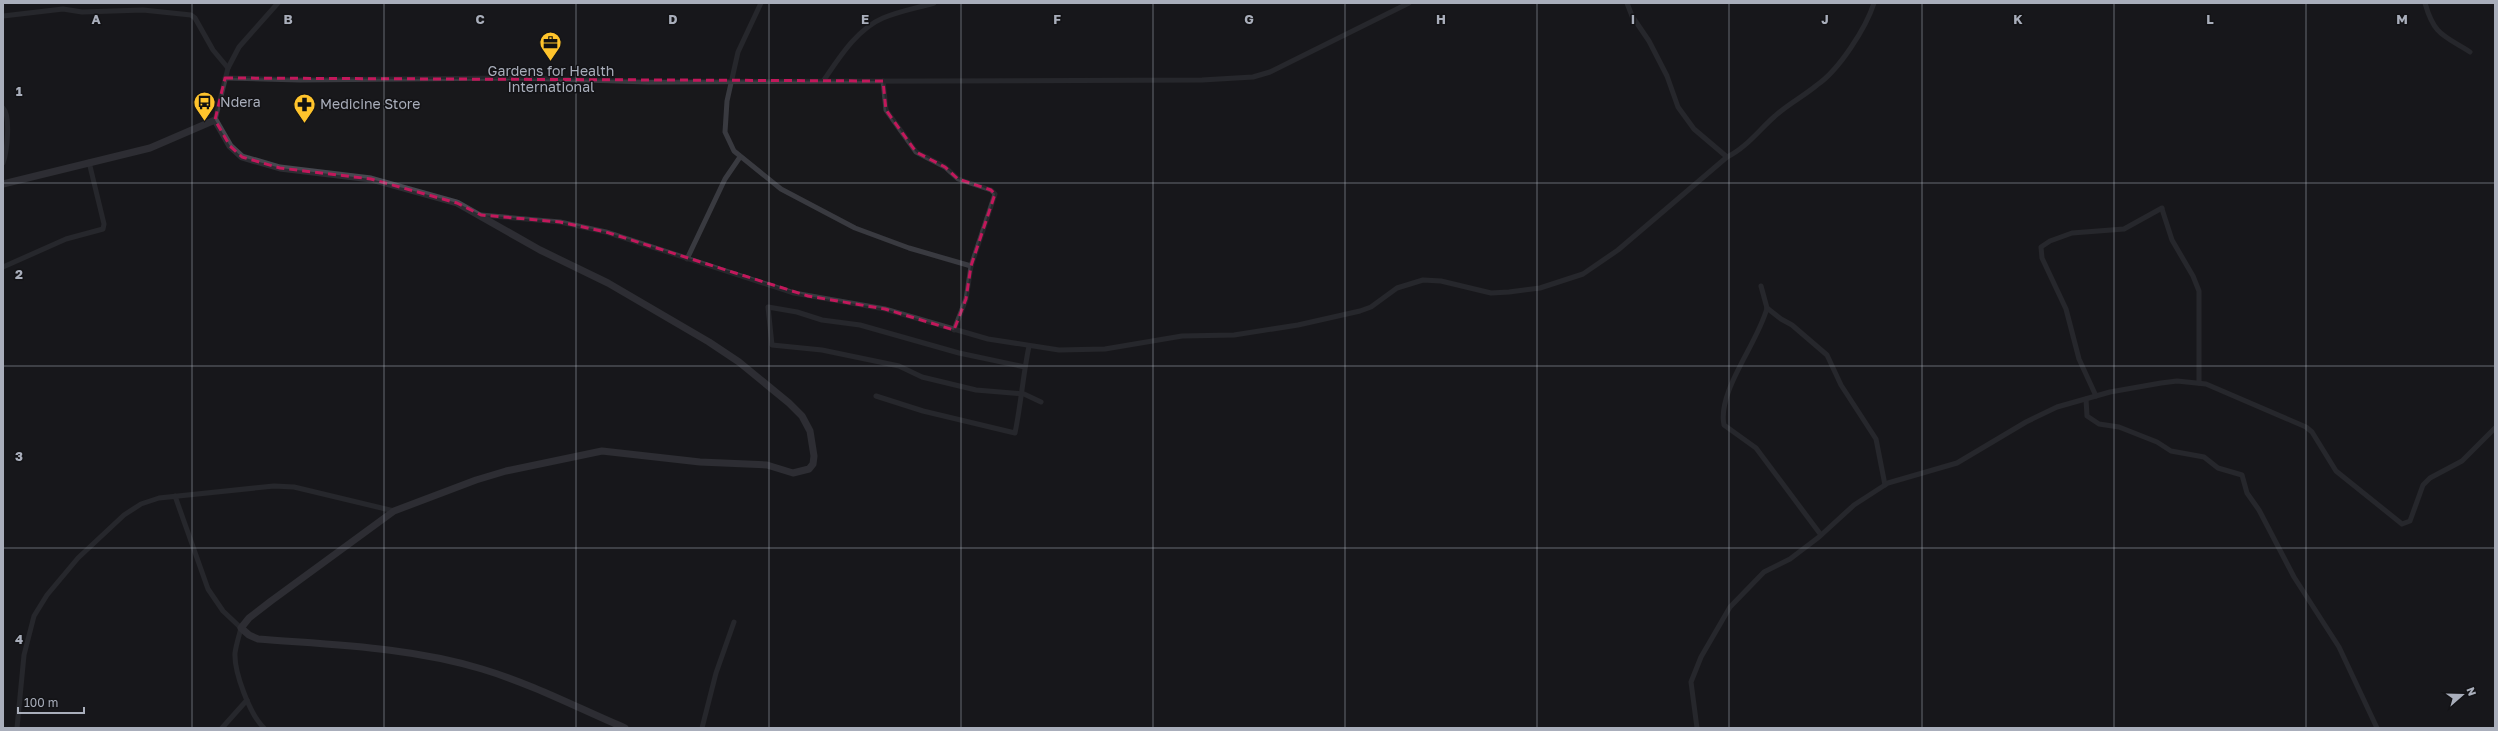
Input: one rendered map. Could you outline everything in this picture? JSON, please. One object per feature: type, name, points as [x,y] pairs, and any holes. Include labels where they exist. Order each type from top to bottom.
[{"type":"main road","points":[[3,184],[150,148],[215,120],[230,146],[242,157],[256,162],[280,168],[371,179],[457,203],[540,250],[608,283],[739,362],[789,402],[802,416],[810,431],[813,464],[809,469],[793,473],[767,465],[700,462],[602,451],[506,471],[394,511],[271,600],[249,618],[241,628],[254,638],[381,649],[467,665],[525,684],[625,728]]},
{"type":"street","points":[[215,120],[228,68],[239,47],[278,3]]},
{"type":"street","points":[[761,3],[738,52],[725,121],[725,132],[730,145],[740,157],[781,189],[855,228],[909,248],[971,266]]},
{"type":"street","points":[[824,80],[848,47],[869,27],[882,18],[934,3]]},
{"type":"street","points":[[225,78],[300,80],[466,78],[599,79],[648,82],[732,80],[1114,82],[1252,77],[1270,72],[1409,3]]},
{"type":"street","points":[[1628,3],[1632,16],[1649,41],[1668,76],[1678,107],[1694,128],[1727,157]]},
{"type":"street","points":[[480,215],[560,222],[606,232],[801,295],[885,309],[988,339],[1029,346],[1059,350],[1086,350],[1182,336],[1234,335],[1276,329],[1360,312],[1371,307],[1397,288],[1423,280],[1441,281],[1491,293],[1519,291],[1557,283],[1583,274],[1618,250],[1727,157],[1738,152],[1776,115],[1819,85],[1830,74],[1861,29],[1874,3]]},
{"type":"street","points":[[2425,3],[2432,25],[2441,34],[2470,52]]},
{"type":"street","points":[[3,16],[63,9],[82,12],[143,10],[191,15],[195,18],[220,60],[228,68]]},
{"type":"street","points":[[883,81],[886,110],[916,152],[945,167],[958,179],[991,190],[995,194],[971,266],[966,299],[954,330]]},
{"type":"street","points":[[3,108],[7,115],[8,148],[3,163]]},
{"type":"street","points":[[687,259],[726,179],[740,157]]},
{"type":"street","points":[[3,267],[66,239],[103,229],[104,224],[89,162]]},
{"type":"street","points":[[2096,396],[2079,359],[2066,309],[2042,258],[2041,247],[2050,241],[2072,234],[2124,229],[2162,208],[2172,240],[2193,276],[2199,291],[2199,383]]},
{"type":"street","points":[[1761,286],[1767,308],[1781,319],[1792,325],[1827,355],[1841,385],[1876,439],[1885,485]]},
{"type":"street","points":[[1025,367],[959,353],[860,325],[822,320],[798,312],[768,308],[772,345],[822,350],[899,366],[922,377],[976,390],[1024,394],[1040,402]]},
{"type":"street","points":[[1767,308],[1748,353],[1730,384],[1723,416],[1724,425],[1756,448],[1821,535]]},
{"type":"street","points":[[876,396],[923,411],[1015,433],[1024,394],[1022,381],[1029,346]]},
{"type":"street","points":[[1697,728],[1692,682],[1701,657],[1730,607],[1764,572],[1790,559],[1821,535],[1854,505],[1885,485],[1957,463],[2041,414],[2057,407],[2096,396],[2161,383],[2199,383],[2222,389],[2306,427],[2312,432],[2336,471],[2402,524],[2410,521],[2423,485],[2430,478],[2462,461],[2495,428]]},
{"type":"street","points":[[2086,399],[2087,416],[2099,424],[2131,432],[2157,442],[2171,451],[2204,457],[2218,468],[2242,475],[2247,493],[2259,510],[2292,573],[2339,647],[2378,728]]},
{"type":"street","points":[[17,728],[27,635],[34,616],[47,595],[78,558],[124,515],[141,504],[159,498],[266,486],[287,487],[394,511]]},
{"type":"street","points":[[175,496],[208,589],[223,611],[241,628],[235,652],[236,665],[253,714],[264,728]]},
{"type":"street","points":[[702,728],[716,673],[734,622]]},
{"type":"street","points":[[222,728],[247,700]]},
{"type":"highlighted area","points":[[225,78],[883,81],[886,110],[916,152],[945,167],[958,179],[991,190],[995,194],[971,266],[966,299],[954,330],[885,309],[808,296],[606,232],[560,222],[481,215],[457,203],[371,179],[280,168],[242,157],[230,146],[215,120]]},
{"type":"place","name":"Gardens for Health International","points":[[551,62]]},
{"type":"place","name":"Ndera","points":[[204,122]]},
{"type":"place","name":"Medicine Store","points":[[304,124]]}]
